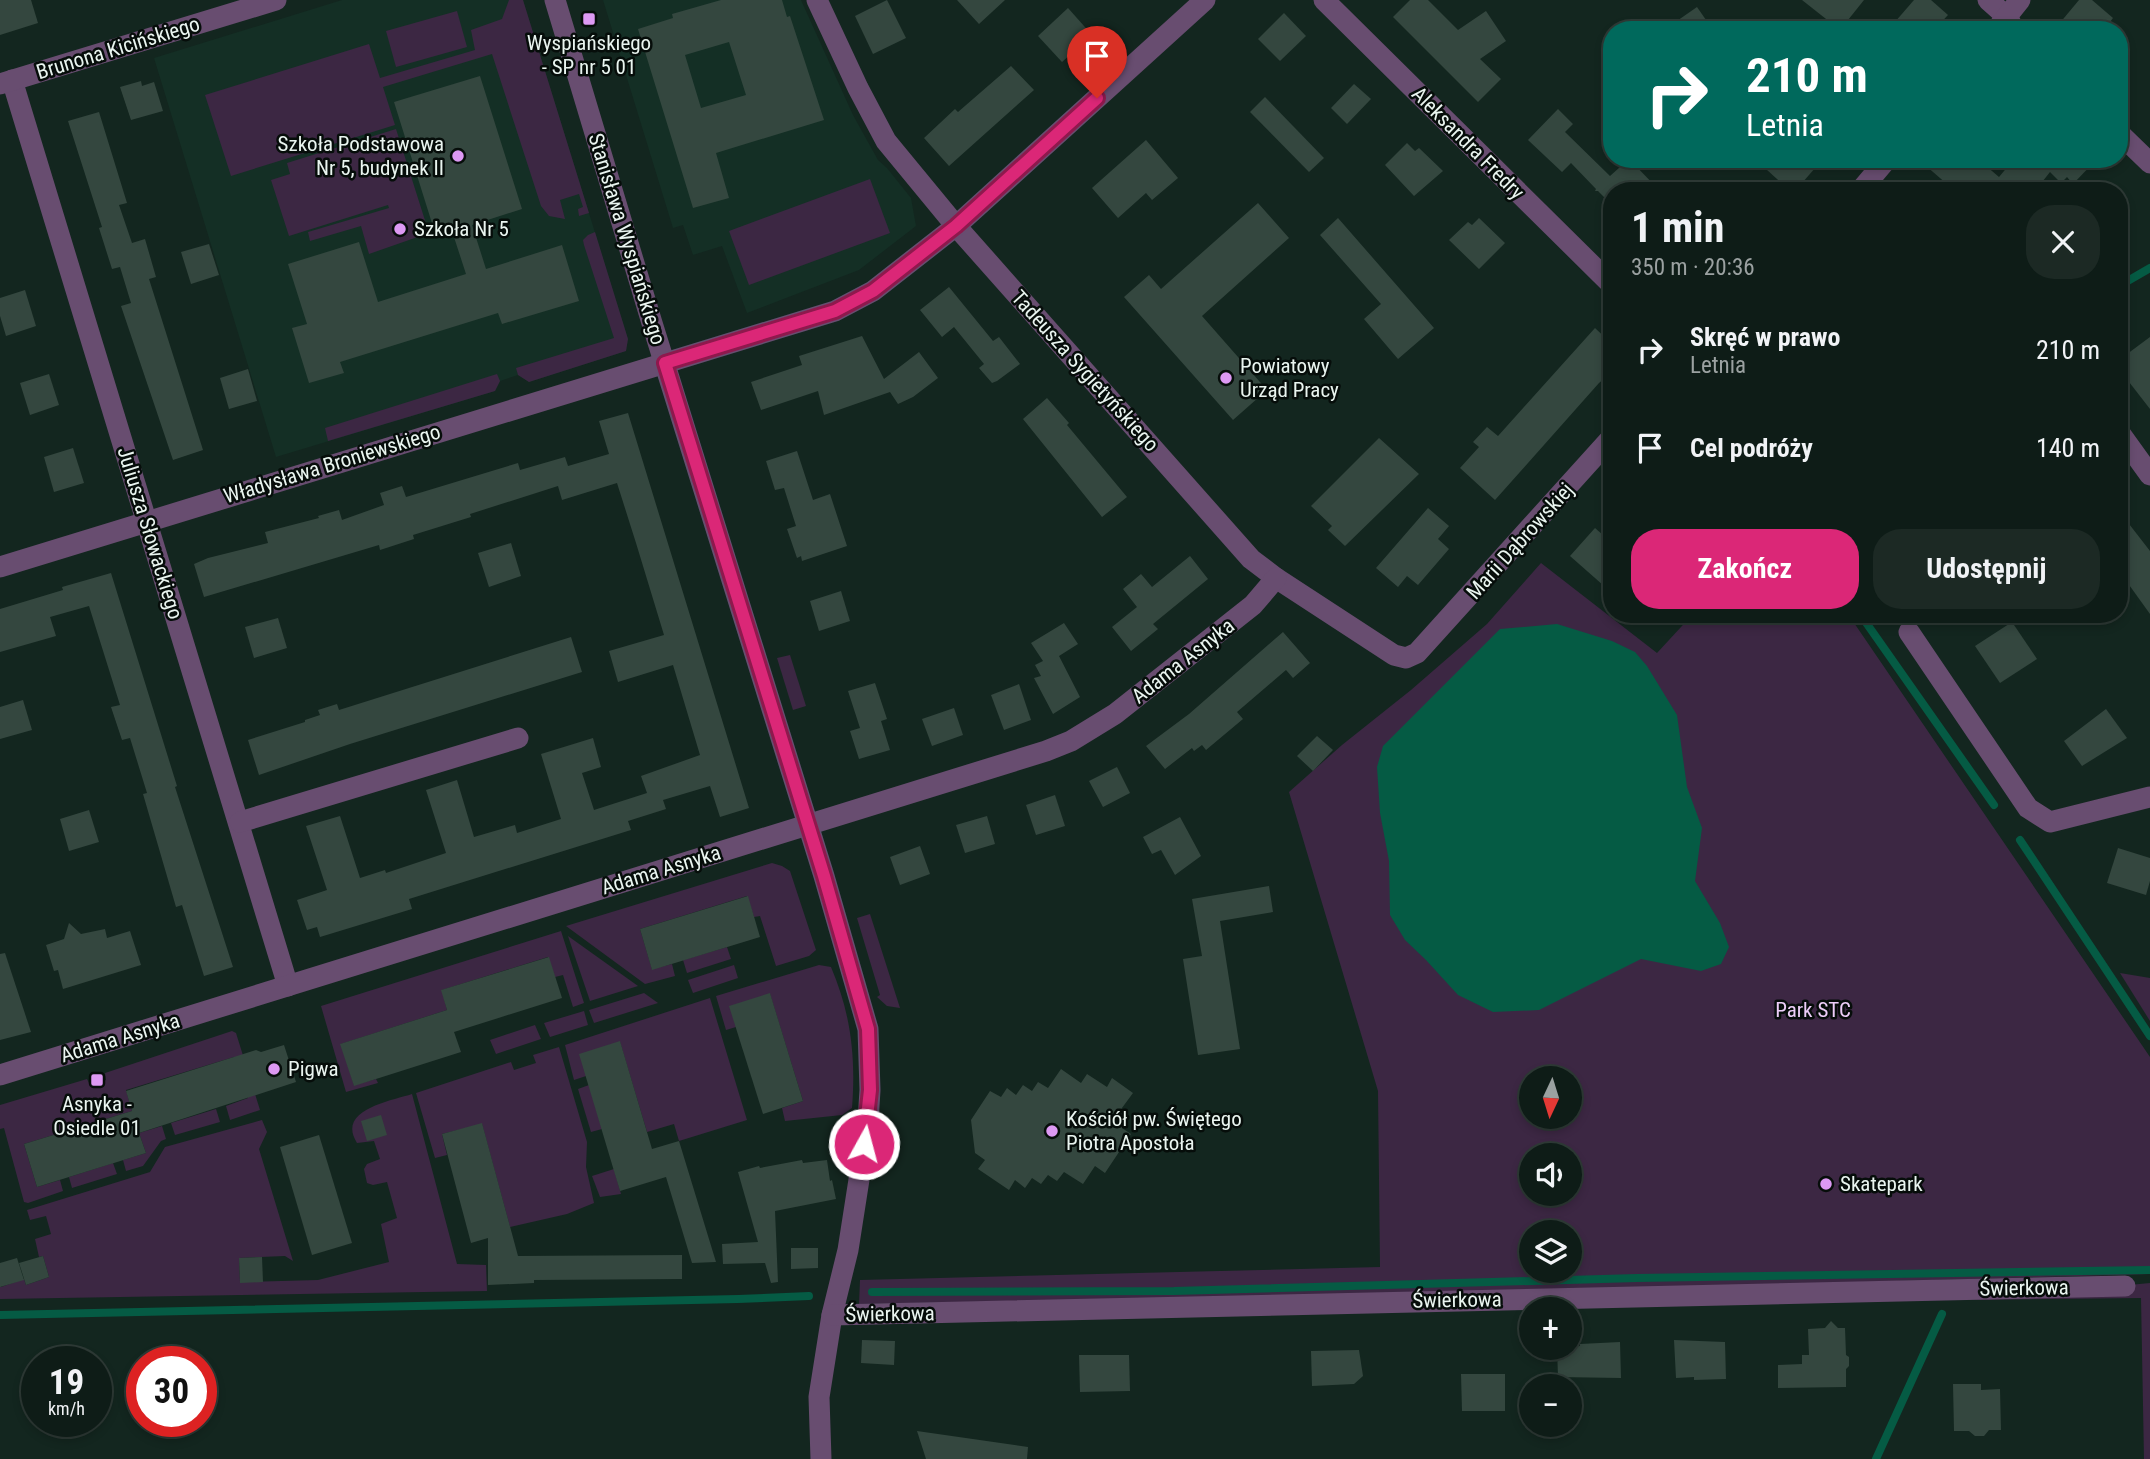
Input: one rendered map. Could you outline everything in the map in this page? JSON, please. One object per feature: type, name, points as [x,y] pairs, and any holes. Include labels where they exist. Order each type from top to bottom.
[{"type":"street","name":"Brunona Kicińskiego","points":[[6,82],[276,0]]},
{"type":"street","name":"Stanisława Wyspiańskiego","points":[[555,0],[809,826],[868,1029],[868,1122],[848,1250],[832,1315],[819,1397],[821,1459]]},
{"type":"street","name":"Tadeusza Sygietyńskiego","points":[[817,0],[886,141],[956,226],[1251,559],[1394,655],[1406,658],[1418,653],[1427,644]]},
{"type":"street","name":"Władysława Broniewskiego","points":[[0,567],[835,311],[873,291],[956,226],[1205,0]]},
{"type":"street","name":"Aleksandra Fredry","points":[[1324,0],[1603,276]]},
{"type":"street","points":[[1988,0],[2009,19]]},
{"type":"street","name":"Juliusza Słowackiego","points":[[6,82],[147,521],[288,986]]},
{"type":"street","points":[[2128,142],[2150,163]]},
{"type":"street","points":[[1868,182],[1879,168]]},
{"type":"street","points":[[2128,442],[2146,461]]},
{"type":"street","name":"Marii Dąbrowskiej","points":[[1427,644],[1603,447]]},
{"type":"street","name":"Adama Asnyka","points":[[0,1075],[1046,751],[1071,741],[1115,714],[1253,605],[1276,578]]},
{"type":"street","points":[[1909,632],[2028,808],[2050,822],[2150,797]]},
{"type":"street","points":[[240,822],[517,738]]},
{"type":"street","name":"Świerkowa","points":[[832,1315],[2124,1286]]},
{"type":"shaded area","name":"Szkoła Nr 5","points":[[342,0],[523,0],[628,339],[626,351],[529,382],[518,375],[500,381],[495,391],[276,457],[154,58]]},
{"type":"shaded area","points":[[603,0],[801,0],[853,115],[878,160],[911,198],[916,226],[859,270],[747,313],[722,246],[693,255],[683,225],[673,228]]},
{"type":"shaded area","points":[[1557,624],[1612,641],[1635,652],[1647,666],[1677,715],[1687,787],[1702,828],[1695,881],[1720,923],[1729,947],[1721,964],[1701,971],[1641,959],[1539,1010],[1493,1012],[1458,995],[1405,940],[1390,915],[1389,861],[1380,813],[1377,767],[1383,746],[1500,629]]},
{"type":"green space","points":[[509,0],[523,0],[589,213],[579,216],[578,209],[583,207],[579,194],[560,200],[565,219],[549,216],[541,206],[492,54],[383,87],[395,125],[231,176],[205,95],[369,44],[380,78],[475,50],[471,30],[502,19]]},
{"type":"green space","points":[[457,11],[467,47],[396,67],[386,31]]},
{"type":"green space","points":[[396,129],[429,233],[369,254],[361,226],[310,241],[308,232],[389,208],[388,205],[289,236],[271,180],[290,174],[287,163]]},
{"type":"green space","points":[[870,179],[890,233],[749,285],[729,231]]},
{"type":"green space","points":[[595,232],[628,339],[626,351],[529,382],[518,375],[516,368],[614,338],[583,240]]},
{"type":"green space","points":[[497,374],[500,381],[495,391],[328,441],[325,428]]},
{"type":"green space","name":"Park STC","points":[[1541,563],[1603,611],[1603,623],[1618,623],[1657,653],[1685,623],[1854,623],[2150,1057],[2150,1274],[1498,1292],[859,1304],[860,1280],[1380,1267],[1378,1091],[1289,792],[1487,624]]},
{"type":"green space","points":[[790,655],[806,706],[793,710],[777,658]]},
{"type":"green space","points":[[772,863],[790,871],[816,950],[809,956],[776,966],[760,916],[754,917],[747,896],[640,929],[652,969],[672,964],[675,976],[645,984],[566,926]]},
{"type":"green space","points":[[870,914],[900,1008],[887,1006],[877,997],[880,995],[857,918]]},
{"type":"green space","points":[[561,931],[584,1003],[573,1007],[563,975],[555,977],[548,957],[442,990],[447,1010],[341,1044],[354,1085],[376,1079],[378,1083],[346,1092],[321,1006]]},
{"type":"green space","points":[[568,936],[638,986],[590,1001]]},
{"type":"green space","points":[[727,947],[731,959],[687,973],[683,960]]},
{"type":"green space","points":[[734,965],[738,978],[693,993],[688,980]]},
{"type":"green space","points":[[819,965],[831,967],[847,1019],[852,1053],[852,1108],[842,1115],[785,1121],[782,1108],[803,1101],[770,994],[736,1027],[726,1030],[716,996]]},
{"type":"green space","points":[[2120,973],[2150,978],[2150,1021]]},
{"type":"green space","points":[[644,993],[658,1003],[594,1023],[589,1010]]},
{"type":"green space","points":[[710,998],[747,1120],[679,1141],[674,1124],[647,1132],[620,1042],[586,1076],[574,1080],[565,1045]]},
{"type":"green space","points":[[584,1011],[588,1025],[550,1037],[544,1023]]},
{"type":"green space","points":[[535,1025],[541,1039],[496,1054],[490,1040]]},
{"type":"green space","points":[[232,1031],[236,1033],[260,1110],[230,1120],[226,1106],[248,1098],[234,1057],[126,1090],[132,1111],[24,1144],[37,1187],[60,1180],[63,1191],[24,1202],[4,1128],[0,1129],[0,1105],[87,1079],[90,1085],[106,1080],[105,1073]]},
{"type":"green space","points":[[559,1047],[587,1142],[586,1167],[594,1203],[567,1214],[510,1227],[482,1124],[442,1134],[447,1155],[435,1158],[416,1093],[511,1062],[514,1070],[536,1063],[533,1055]]},
{"type":"green space","points":[[589,1085],[602,1129],[591,1132],[578,1089]]},
{"type":"green space","points":[[412,1094],[457,1264],[486,1265],[487,1291],[0,1299],[0,1285],[1,1287],[24,1279],[26,1285],[49,1277],[43,1256],[39,1257],[35,1239],[51,1234],[46,1216],[30,1220],[27,1210],[150,1172],[165,1147],[262,1120],[267,1132],[259,1149],[293,1261],[285,1256],[239,1258],[240,1282],[318,1280],[389,1262],[381,1224],[397,1218],[387,1182],[373,1185],[367,1183],[364,1169],[367,1164],[380,1159],[374,1141],[357,1143],[352,1132],[354,1122],[368,1109]]},
{"type":"green space","points":[[216,1109],[220,1122],[175,1135],[171,1123]]},
{"type":"green space","points":[[162,1126],[166,1139],[161,1141],[143,1166],[126,1171],[123,1160],[146,1153],[139,1133]]},
{"type":"green space","points":[[113,1163],[117,1174],[72,1188],[69,1177]]},
{"type":"green space","points":[[614,1169],[621,1194],[600,1197],[592,1176]]},
{"type":"green space","points":[[2150,1283],[2150,1459],[2144,1459],[2141,1298],[1973,1300]]},
{"type":"building","points":[[0,0],[31,0],[38,23],[0,35]]},
{"type":"building","points":[[721,0],[782,0],[787,17],[790,16],[824,120],[716,153],[729,198],[693,208],[638,29],[673,18],[672,14]],"holes":[[[729,42],[746,95],[701,108],[685,55]]]},
{"type":"building","points":[[887,0],[906,38],[873,54],[855,16]]},
{"type":"building","points":[[957,0],[1005,0],[979,24]]},
{"type":"building","points":[[1410,0],[1428,0],[1458,30],[1486,11],[1506,41],[1480,59],[1501,79],[1478,102],[1393,17]]},
{"type":"building","points":[[1802,0],[1864,0],[1847,21],[1829,21]]},
{"type":"building","points":[[1914,0],[1931,0],[1948,15],[1942,21],[1896,21]]},
{"type":"building","points":[[2079,0],[2092,0],[2113,18],[2111,21],[2062,21]]},
{"type":"building","points":[[1697,7],[1707,21],[1677,21]]},
{"type":"building","points":[[1068,8],[1092,35],[1062,62],[1038,36]]},
{"type":"building","points":[[1284,13],[1306,36],[1280,61],[1258,39]]},
{"type":"building","points":[[1011,66],[1034,90],[949,166],[924,138],[955,109],[958,112]]},
{"type":"building","points":[[480,76],[522,209],[472,225],[486,269],[562,245],[579,301],[502,324],[498,313],[340,362],[344,373],[309,383],[292,328],[307,324],[288,264],[359,242],[378,302],[466,274],[452,231],[436,236],[394,102]]},
{"type":"building","points":[[141,81],[142,86],[154,82],[163,111],[131,120],[120,87]]},
{"type":"building","points":[[1354,84],[1371,99],[1347,124],[1331,108]]},
{"type":"building","points":[[1265,97],[1324,158],[1309,172],[1250,112]]},
{"type":"building","points":[[1558,109],[1573,124],[1565,132],[1610,176],[1619,168],[1638,168],[1651,182],[1603,182],[1603,196],[1595,191],[1571,163],[1562,172],[1528,140]]},
{"type":"building","points":[[99,112],[127,203],[119,205],[132,243],[145,239],[156,277],[149,279],[203,450],[173,460],[121,306],[131,303],[120,267],[112,269],[99,228],[102,227],[68,121]]},
{"type":"building","points":[[1146,140],[1178,178],[1152,200],[1146,193],[1118,218],[1092,188]]},
{"type":"building","points":[[1407,143],[1415,151],[1419,148],[1443,171],[1414,196],[1385,165]]},
{"type":"building","points":[[1765,168],[1815,168],[1803,182],[1780,182]]},
{"type":"building","points":[[1928,168],[1988,168],[1999,177],[2006,168],[2088,168],[2075,182],[2067,177],[2060,182],[2050,172],[2042,182],[1945,182]]},
{"type":"building","points":[[1258,203],[1289,238],[1202,316],[1267,390],[1233,420],[1124,297],[1149,275],[1161,289]]},
{"type":"building","points":[[1338,218],[1434,328],[1398,359],[1364,319],[1381,304],[1320,235]]},
{"type":"building","points":[[1479,218],[1505,243],[1479,269],[1449,240],[1468,222],[1472,225]]},
{"type":"building","points":[[209,244],[219,275],[191,284],[181,252]]},
{"type":"building","points":[[949,287],[993,341],[999,337],[1020,364],[997,381],[992,383],[979,368],[984,364],[954,327],[942,337],[920,310]]},
{"type":"building","points":[[25,290],[36,326],[6,336],[0,316],[0,298]]},
{"type":"building","points":[[1595,328],[1603,336],[1603,380],[1495,500],[1460,468],[1479,447],[1473,442],[1487,427],[1498,436]]},
{"type":"building","points":[[862,336],[884,379],[919,352],[938,378],[913,397],[898,404],[890,392],[824,415],[818,391],[761,410],[751,382],[802,365],[799,356]]},
{"type":"building","points":[[2150,337],[2150,409],[2128,381],[2128,353]]},
{"type":"building","points":[[248,369],[257,401],[229,409],[220,378]]},
{"type":"building","points":[[49,374],[59,405],[30,415],[20,383]]},
{"type":"building","points":[[1047,398],[1127,497],[1102,517],[1023,419]]},
{"type":"building","points":[[628,413],[749,808],[720,817],[710,786],[663,800],[666,809],[628,821],[631,830],[409,899],[412,909],[320,937],[317,927],[307,930],[297,900],[327,890],[306,826],[340,816],[360,878],[385,870],[386,873],[446,853],[426,790],[457,780],[474,837],[515,825],[517,833],[561,819],[541,754],[593,738],[601,767],[582,773],[594,810],[647,793],[641,776],[700,755],[673,665],[618,682],[609,651],[664,635],[636,543],[617,483],[562,500],[558,486],[470,514],[471,517],[413,535],[414,539],[380,550],[379,545],[204,597],[194,564],[268,543],[265,532],[339,510],[342,520],[384,505],[380,493],[402,486],[406,497],[518,463],[520,470],[565,457],[568,466],[609,454],[599,421]]},
{"type":"building","points":[[1379,438],[1419,474],[1345,546],[1328,530],[1332,526],[1311,506]]},
{"type":"building","points":[[73,448],[84,483],[54,492],[44,457]]},
{"type":"building","points":[[797,451],[813,500],[830,494],[847,546],[802,561],[801,556],[797,558],[787,529],[796,526],[784,488],[775,490],[766,461]]},
{"type":"building","points":[[1428,508],[1449,526],[1438,539],[1449,549],[1418,585],[1407,576],[1398,587],[1376,568]]},
{"type":"building","points":[[2128,523],[2150,551],[2150,614],[2128,583]]},
{"type":"building","points":[[1595,528],[1603,535],[1603,585],[1570,556]]},
{"type":"building","points":[[511,543],[521,576],[489,587],[478,553]]},
{"type":"building","points":[[1190,556],[1208,579],[1153,624],[1158,629],[1131,651],[1112,627],[1137,607],[1123,589],[1141,574],[1152,587]]},
{"type":"building","points":[[111,573],[177,786],[175,787],[233,967],[204,976],[182,905],[176,907],[143,794],[147,793],[130,738],[122,740],[111,707],[120,705],[89,606],[50,617],[56,636],[0,652],[0,609]]},
{"type":"building","points":[[841,591],[850,621],[819,631],[810,601]]},
{"type":"building","points":[[278,618],[287,648],[254,658],[245,627]]},
{"type":"building","points":[[1064,623],[1078,644],[1059,656],[1080,697],[1053,714],[1034,678],[1041,676],[1035,665],[1043,661],[1031,643]]},
{"type":"building","points":[[2013,623],[2037,659],[2000,683],[1975,646]]},
{"type":"building","points":[[1283,632],[1310,663],[1293,678],[1286,670],[1237,712],[1243,719],[1206,750],[1202,745],[1194,751],[1192,748],[1165,769],[1146,746],[1189,714]]},
{"type":"building","points":[[571,637],[582,672],[259,775],[248,740],[305,722],[320,715],[318,710],[337,704],[339,710]]},
{"type":"building","points":[[875,683],[887,719],[881,721],[890,750],[859,759],[850,731],[860,728],[848,691]]},
{"type":"building","points":[[1019,684],[1031,720],[1004,730],[991,695]]},
{"type":"building","points":[[23,700],[32,730],[0,739],[0,707]]},
{"type":"building","points":[[954,708],[963,735],[932,746],[922,719]]},
{"type":"building","points":[[2106,709],[2127,738],[2082,766],[2064,741]]},
{"type":"building","points":[[1317,736],[1333,750],[1313,771],[1297,756]]},
{"type":"building","points":[[1117,767],[1130,793],[1103,807],[1089,781]]},
{"type":"building","points":[[1055,795],[1065,826],[1036,835],[1026,805]]},
{"type":"building","points":[[89,810],[99,842],[69,851],[60,819]]},
{"type":"building","points":[[987,816],[995,844],[965,853],[956,825]]},
{"type":"building","points":[[1180,817],[1201,856],[1175,875],[1161,850],[1152,854],[1143,837]]},
{"type":"building","points":[[920,846],[930,874],[900,885],[890,857]]},
{"type":"building","points":[[2118,848],[2150,858],[2150,881],[2146,895],[2107,883]]},
{"type":"building","points":[[1269,886],[1273,912],[1220,921],[1240,1049],[1198,1055],[1183,959],[1202,956],[1192,899]]},
{"type":"building","points":[[748,896],[760,937],[652,970],[640,929]]},
{"type":"building","points":[[69,923],[81,934],[105,929],[107,938],[130,931],[141,965],[63,989],[58,970],[54,971],[46,945],[64,939]]},
{"type":"building","points":[[5,953],[31,1032],[0,1040],[0,954]]},
{"type":"building","points":[[549,957],[562,998],[454,1032],[461,1052],[354,1086],[340,1044],[447,1010],[441,990]]},
{"type":"building","points":[[770,993],[803,1101],[763,1114],[729,1006]]},
{"type":"building","points":[[620,1041],[652,1149],[679,1141],[716,1262],[692,1263],[666,1177],[620,1191],[579,1054]]},
{"type":"building","points":[[284,1045],[296,1082],[139,1133],[146,1153],[37,1187],[24,1144],[132,1111],[126,1091],[256,1050],[261,1052]]},
{"type":"building","name":"Kościół pw. Świętego Piotra Apostoła","points":[[1061,1069],[1081,1083],[1087,1074],[1107,1087],[1112,1078],[1133,1093],[1119,1112],[1129,1119],[1122,1128],[1131,1134],[1105,1173],[1095,1166],[1083,1184],[1064,1172],[1057,1181],[1048,1175],[1041,1184],[1032,1178],[1025,1188],[1015,1180],[1009,1190],[978,1169],[985,1160],[975,1153],[971,1120],[990,1091],[1001,1097],[1007,1088],[1016,1095],[1023,1085],[1032,1091],[1038,1082],[1048,1088]]},
{"type":"building","points":[[381,1115],[387,1135],[367,1141],[361,1121]]},
{"type":"building","points":[[482,1123],[518,1256],[682,1255],[682,1279],[534,1280],[534,1283],[488,1285],[488,1238],[471,1243],[442,1134]]},
{"type":"building","points":[[319,1135],[352,1243],[312,1255],[280,1147]]},
{"type":"building","points":[[802,1160],[803,1163],[827,1160],[836,1199],[775,1211],[778,1282],[771,1283],[765,1263],[723,1264],[722,1244],[758,1242],[738,1172]]},
{"type":"building","points":[[791,1248],[818,1248],[818,1268],[791,1269]]},
{"type":"building","points":[[43,1256],[49,1277],[26,1285],[19,1263]]},
{"type":"building","points":[[262,1257],[263,1282],[240,1283],[239,1258]]},
{"type":"building","points":[[17,1258],[24,1280],[0,1287],[0,1263]]},
{"type":"building","points":[[1831,1321],[1838,1328],[1845,1328],[1846,1355],[1849,1357],[1846,1387],[1778,1388],[1778,1365],[1802,1364],[1802,1355],[1809,1355],[1808,1329],[1825,1328]]},
{"type":"building","points":[[862,1340],[895,1341],[894,1365],[861,1363]]},
{"type":"building","points":[[1674,1340],[1725,1342],[1726,1379],[1676,1378]]},
{"type":"building","points":[[1620,1342],[1621,1378],[1558,1374],[1557,1360],[1582,1360],[1582,1344]]},
{"type":"building","points":[[1359,1350],[1363,1376],[1354,1384],[1312,1386],[1311,1351]]},
{"type":"building","points":[[1079,1355],[1129,1355],[1130,1391],[1080,1392]]},
{"type":"building","points":[[1461,1374],[1505,1374],[1505,1411],[1462,1411]]},
{"type":"building","points":[[1953,1384],[1981,1384],[1981,1390],[2000,1389],[2001,1430],[1989,1430],[1984,1436],[1975,1436],[1969,1431],[1954,1431]]},
{"type":"building","points":[[917,1431],[1028,1447],[1027,1459],[926,1459]]},
{"type":"waterway","points":[[2128,281],[2150,268]]},
{"type":"waterway","points":[[1866,623],[1994,805]]},
{"type":"waterway","points":[[2020,840],[2150,1036]]},
{"type":"waterway","points":[[872,1292],[1174,1291],[1637,1278],[2150,1270]]},
{"type":"waterway","points":[[0,1315],[809,1296]]},
{"type":"waterway","points":[[1876,1459],[1942,1314]]},
{"type":"place","name":"Wyspiańskiego - SP nr 5 01","points":[[589,19]]},
{"type":"place","name":"Szkoła Podstawowa Nr 5, budynek II","points":[[458,156]]},
{"type":"place","name":"Szkoła Nr 5","points":[[400,229]]},
{"type":"place","name":"Powiatowy Urząd Pracy","points":[[1226,378]]},
{"type":"place","name":"Pigwa","points":[[274,1069]]},
{"type":"place","name":"Asnyka - Osiedle 01","points":[[97,1080]]},
{"type":"place","name":"Kościół pw. Świętego Piotra Apostoła","points":[[1052,1131]]},
{"type":"place","name":"Skatepark","points":[[1826,1184]]},
{"type":"route","points":[[864,1144],[870,1090],[868,1029],[824,876],[665,363],[835,311],[873,291],[956,226],[1097,98]]}]
